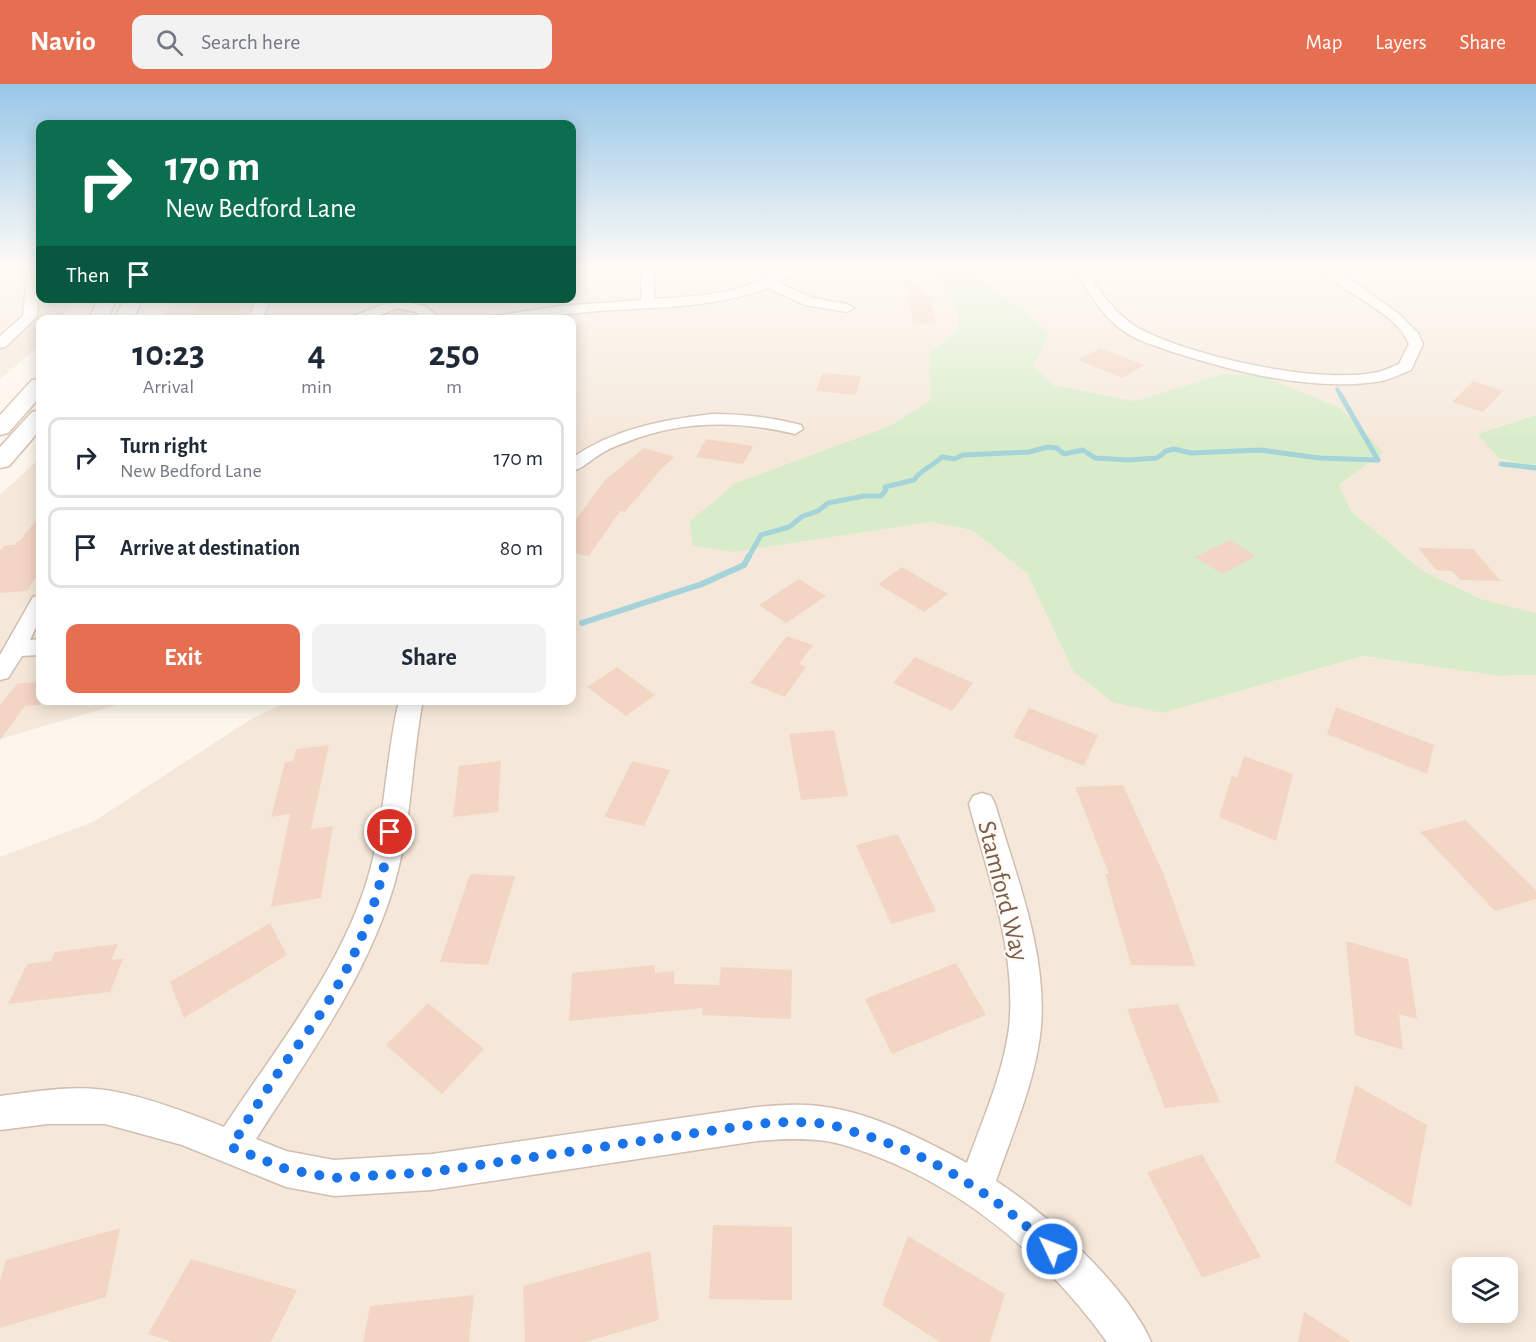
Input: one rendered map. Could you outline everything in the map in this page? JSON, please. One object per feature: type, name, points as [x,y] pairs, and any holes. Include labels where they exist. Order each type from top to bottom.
[{"type":"main road","points":[[3,422],[36,389]]},
{"type":"main road","points":[[3,422],[36,418]]},
{"type":"main road","points":[[0,461],[36,422]]},
{"type":"street","points":[[0,344],[21,325]]},
{"type":"street","points":[[1123,325],[1135,333],[1170,346],[1267,372],[1311,379],[1345,380],[1377,376],[1406,366],[1413,359],[1416,344],[1402,325]]},
{"type":"street","points":[[576,463],[613,440],[634,432],[678,423],[748,418],[782,423],[795,429]]},
{"type":"street","points":[[0,672],[16,649],[36,608]]},
{"type":"street","points":[[16,649],[36,647]]},
{"type":"street","points":[[231,1147],[270,1085],[333,995],[362,936],[380,884],[388,852],[402,736],[410,705]]},
{"type":"street","name":"Stamford Way","points":[[976,1186],[1019,1060],[1026,1001],[1023,959],[1016,920],[1000,875],[982,804]]},
{"type":"street","points":[[0,1113],[48,1107],[105,1107],[182,1128],[286,1169],[334,1178],[432,1172],[785,1121],[827,1124],[874,1138],[926,1158],[976,1186],[1019,1218],[1069,1264],[1131,1342]]},
{"type":"shaded area","points":[[0,325],[36,325],[36,348],[0,379]]},
{"type":"shaded area","points":[[576,325],[957,325],[957,331],[929,354],[932,400],[890,426],[735,552],[931,522],[971,530],[1027,573],[1073,671],[1162,713],[1363,656],[1500,676],[1536,675],[1536,1342],[0,1342],[0,857],[93,822],[251,719],[281,705],[576,705]]},
{"type":"shaded area","points":[[1039,325],[1536,325],[1536,415],[1477,434],[1499,458],[1536,468],[1536,613],[1481,599],[1423,571],[1351,511],[1339,485],[1382,452],[1340,408],[1222,374],[1135,401],[1053,385],[1033,366],[1050,334]]},
{"type":"shaded area","points":[[36,462],[36,705],[116,705],[0,739],[0,495]]},
{"type":"green space","points":[[957,325],[1039,325],[1050,334],[1033,366],[1053,385],[1135,401],[1222,374],[1262,376],[1340,408],[1383,452],[1339,485],[1351,511],[1423,571],[1481,599],[1536,613],[1536,675],[1500,676],[1363,656],[1162,713],[1112,702],[1073,671],[1027,573],[971,530],[931,522],[735,552],[693,546],[690,521],[736,483],[890,426],[931,400],[929,354],[957,331]]},
{"type":"green space","points":[[1536,415],[1536,468],[1499,458],[1477,434]]},
{"type":"building","points":[[1100,348],[1145,365],[1122,378],[1078,360]]},
{"type":"building","points":[[822,373],[861,376],[856,395],[816,391]]},
{"type":"building","points":[[1473,381],[1503,391],[1483,412],[1452,402]]},
{"type":"building","points":[[706,439],[753,446],[743,464],[696,457]]},
{"type":"building","points":[[644,448],[675,457],[662,468],[625,512],[620,511],[589,556],[576,554],[576,520],[605,480]]},
{"type":"building","points":[[36,521],[36,577],[27,591],[0,593],[0,551],[5,545],[14,545]]},
{"type":"building","points":[[1230,540],[1256,556],[1222,574],[1195,557]]},
{"type":"building","points":[[1418,548],[1473,549],[1501,581],[1460,580],[1452,571],[1436,570]]},
{"type":"building","points":[[902,567],[948,594],[924,612],[878,584]]},
{"type":"building","points":[[799,579],[826,596],[786,623],[759,605]]},
{"type":"building","points":[[787,636],[813,645],[799,664],[806,667],[785,697],[750,683]]},
{"type":"building","points":[[915,657],[973,683],[952,711],[893,683]]},
{"type":"building","points":[[617,667],[655,695],[626,716],[587,687]]},
{"type":"building","points":[[36,682],[36,705],[40,705],[25,706],[0,740],[0,705],[18,683]]},
{"type":"building","points":[[1336,707],[1434,745],[1427,774],[1327,734]]},
{"type":"building","points":[[1029,708],[1098,735],[1084,766],[1013,737]]},
{"type":"building","points":[[834,730],[848,796],[801,800],[789,734]]},
{"type":"building","points":[[329,745],[311,829],[333,826],[321,898],[271,907],[290,814],[271,817],[285,762],[293,761],[296,749]]},
{"type":"building","points":[[1244,756],[1293,774],[1276,841],[1219,817],[1232,776],[1237,778]]},
{"type":"building","points":[[501,761],[498,812],[453,817],[459,766]]},
{"type":"building","points":[[632,761],[670,770],[644,826],[604,817]]},
{"type":"building","points":[[1123,785],[1164,875],[1196,966],[1131,965],[1105,874],[1109,874],[1075,787]]},
{"type":"building","points":[[1465,820],[1536,890],[1536,899],[1495,911],[1420,832]]},
{"type":"building","points":[[898,834],[936,911],[891,924],[856,845]]},
{"type":"building","points":[[470,874],[515,876],[488,965],[440,962]]},
{"type":"building","points":[[270,923],[287,955],[184,1018],[170,982]]},
{"type":"building","points":[[1346,941],[1408,959],[1417,1019],[1399,1014],[1403,1050],[1355,1035]]},
{"type":"building","points":[[118,944],[111,960],[123,959],[110,992],[8,1004],[27,964],[51,961],[55,952]]},
{"type":"building","points":[[956,963],[986,1015],[892,1054],[865,999]]},
{"type":"building","points":[[655,965],[655,973],[674,971],[674,984],[719,985],[721,967],[792,970],[791,1019],[702,1015],[703,1008],[569,1021],[572,973]]},
{"type":"building","points":[[428,1003],[484,1049],[442,1094],[386,1045]]},
{"type":"building","points":[[1178,1004],[1220,1102],[1165,1108],[1127,1009]]},
{"type":"building","points":[[1355,1085],[1427,1125],[1411,1207],[1335,1162]]},
{"type":"building","points":[[1202,1154],[1261,1257],[1202,1278],[1147,1172]]},
{"type":"building","points":[[713,1225],[792,1227],[792,1300],[709,1299]]},
{"type":"building","points":[[120,1228],[106,1297],[0,1328],[0,1281],[6,1260]]},
{"type":"building","points":[[908,1236],[1005,1294],[990,1342],[940,1342],[882,1305]]},
{"type":"building","points":[[650,1251],[659,1320],[586,1342],[525,1342],[523,1286]]},
{"type":"building","points":[[191,1259],[297,1290],[271,1342],[173,1342],[148,1334]]},
{"type":"building","points":[[474,1295],[469,1342],[363,1342],[370,1306]]},
{"type":"building","points":[[1304,1312],[1351,1342],[1298,1342]]},
{"type":"waterway","points":[[1337,389],[1341,396]]},
{"type":"waterway","points":[[748,558],[761,535],[789,527],[803,516],[818,511],[828,503],[864,496],[881,496],[886,490],[885,487],[914,480],[942,457],[954,459],[963,455],[1029,452],[1048,447],[1057,448],[1064,454],[1083,450],[1095,458],[1128,460],[1157,458],[1166,451],[1174,449],[1191,453],[1260,450],[1319,458],[1378,460],[1340,394]]},
{"type":"waterway","points":[[1501,464],[1536,468]]},
{"type":"waterway","points":[[582,623],[702,584],[744,565],[749,556]]},
{"type":"route","points":[[390,832],[388,852],[380,884],[362,936],[333,995],[270,1085],[231,1147],[286,1169],[334,1178],[432,1172],[757,1124],[785,1121],[827,1124],[874,1138],[926,1158],[976,1186],[1019,1218],[1052,1249]]}]
